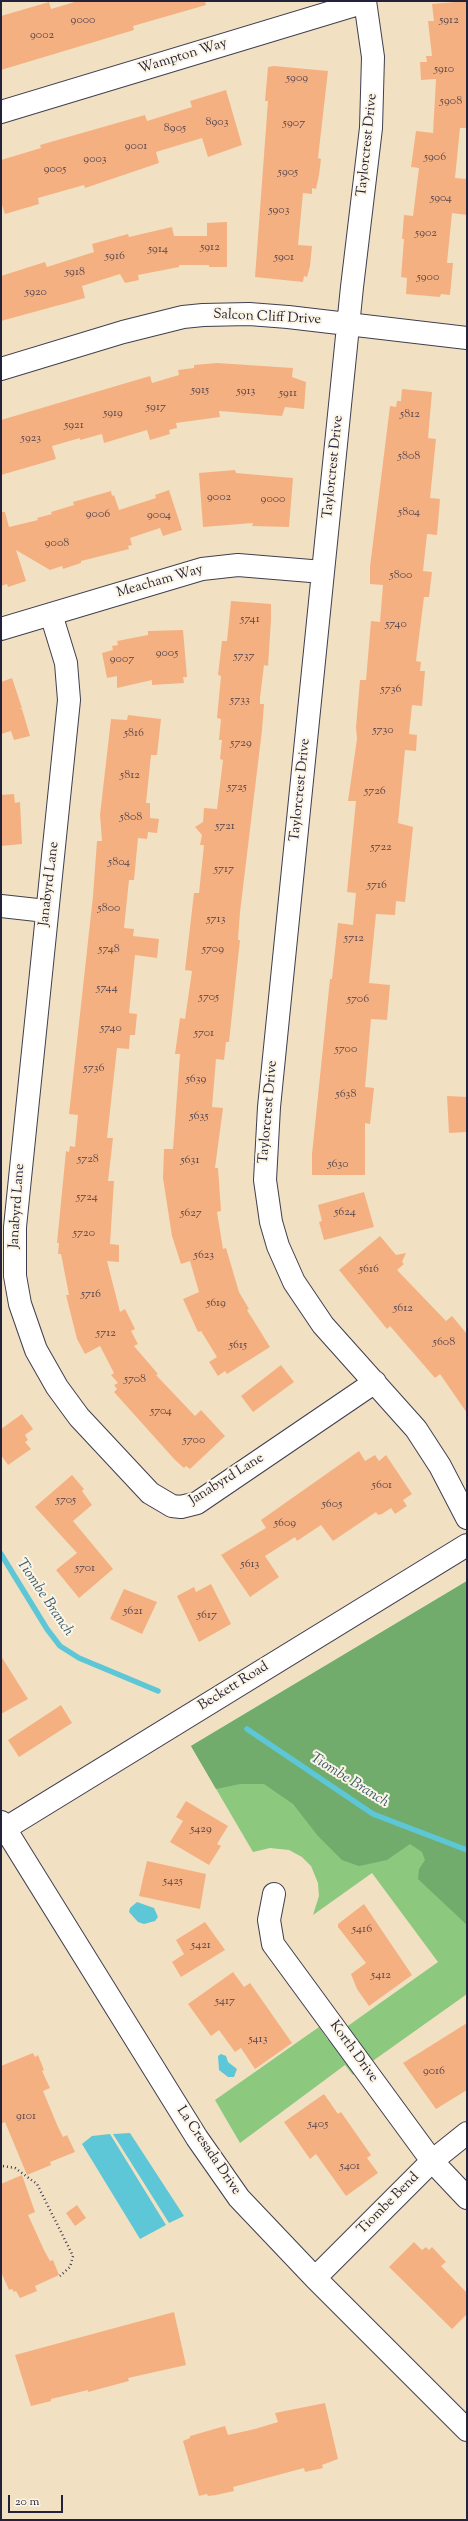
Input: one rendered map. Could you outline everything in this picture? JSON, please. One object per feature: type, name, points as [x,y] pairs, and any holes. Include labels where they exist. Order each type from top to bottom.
[{"type":"street","name":"Wampton Way","points":[[1,112],[365,1]]},
{"type":"street","name":"Taylorcrest Drive","points":[[365,1],[373,57],[374,82],[371,128],[348,324],[269,1106],[265,1180],[271,1222],[278,1246],[294,1282],[323,1325],[375,1382],[424,1440],[467,1518]]},
{"type":"street","name":"Salcon Cliff Drive","points":[[1,369],[123,332],[183,317],[249,314],[467,338]]},
{"type":"street","name":"Meacham Way","points":[[1,629],[208,568],[238,565],[323,572]]},
{"type":"street","name":"Janabyrd Lane","points":[[50,614],[66,663],[70,700],[46,911],[15,1219],[14,1253],[20,1304],[26,1326],[45,1369],[69,1405],[150,1493],[167,1504],[182,1507],[197,1503],[375,1382]]},
{"type":"street","points":[[1,906],[46,911]]},
{"type":"street","name":"Beckett Road","points":[[2,1827],[467,1545]]},
{"type":"street","name":"La Cresada Drive","points":[[2,1827],[196,2138],[239,2198],[315,2278],[467,2430]]},
{"type":"street","name":"Korth Drive","points":[[274,1894],[269,1920],[273,1944],[432,2161],[467,2198]]},
{"type":"street","name":"Tiombe Bend","points":[[315,2278],[432,2161],[467,2133]]},
{"type":"path","points":[[3,2166],[15,2168],[37,2184],[73,2256],[70,2267],[60,2276]]},
{"type":"green space","points":[[467,1581],[467,1994],[353,2075],[345,2065],[240,2143],[215,2100],[319,2027],[328,2040],[438,1962],[372,1873],[313,1915],[319,1896],[318,1883],[311,1866],[302,1857],[289,1850],[270,1848],[253,1852],[191,1746]]},
{"type":"green space","points":[[467,1581],[467,1925],[418,1879],[419,1869],[425,1860],[422,1852],[410,1844],[387,1860],[359,1866],[342,1860],[318,1836],[293,1804],[264,1784],[240,1784],[216,1789],[191,1746]]},
{"type":"water","points":[[137,1902],[154,1908],[158,1917],[155,1921],[144,1924],[138,1922],[129,1912],[130,1908]]},
{"type":"water","points":[[221,2054],[226,2056],[228,2062],[237,2069],[234,2077],[228,2077],[219,2070],[218,2056]]},
{"type":"water","points":[[130,2133],[184,2216],[169,2223],[113,2134]]},
{"type":"water","points":[[110,2134],[166,2225],[140,2239],[82,2144],[92,2136]]},
{"type":"building","points":[[78,1],[205,1],[206,5],[133,26],[134,30],[1,70],[1,16],[49,2],[51,9]]},
{"type":"building","points":[[467,1],[467,128],[460,128],[455,178],[467,179],[467,215],[452,213],[447,263],[453,263],[450,295],[441,294],[440,297],[406,294],[407,278],[401,277],[404,239],[402,239],[404,215],[413,216],[419,168],[411,167],[416,131],[433,133],[436,79],[421,80],[420,62],[427,62],[426,56],[432,56],[428,21],[434,21],[432,4]]},
{"type":"building","points":[[274,66],[328,71],[318,158],[321,159],[319,175],[316,189],[312,188],[312,194],[303,193],[298,245],[312,246],[310,266],[307,277],[304,276],[303,282],[255,277],[268,101],[265,101],[268,67]]},
{"type":"building","points":[[226,90],[242,145],[208,157],[202,138],[156,152],[159,163],[85,188],[84,185],[38,198],[39,204],[5,214],[1,202],[1,160],[41,148],[40,145],[145,115],[147,121],[192,107],[190,101]]},
{"type":"building","points":[[227,222],[227,267],[209,267],[209,265],[179,265],[179,267],[138,275],[139,280],[125,283],[120,274],[82,286],[85,298],[1,321],[1,276],[45,262],[47,267],[94,252],[92,244],[128,234],[129,237],[172,227],[174,236],[207,236],[207,223]]},
{"type":"building","points":[[217,363],[293,368],[292,377],[306,382],[304,409],[285,407],[282,416],[219,411],[220,417],[176,423],[177,428],[169,430],[170,434],[150,440],[147,430],[104,443],[102,434],[80,440],[80,438],[52,446],[56,459],[1,475],[1,420],[150,376],[152,383],[179,375],[178,370],[194,368],[194,365]]},
{"type":"building","points":[[402,389],[432,392],[428,438],[436,439],[430,498],[440,499],[437,535],[427,534],[423,571],[432,572],[429,597],[424,597],[416,661],[421,662],[420,671],[425,671],[422,706],[412,705],[409,734],[417,735],[416,751],[405,750],[398,823],[413,827],[405,902],[396,901],[395,915],[376,914],[369,983],[390,985],[387,1020],[371,1019],[365,1087],[374,1088],[370,1124],[365,1123],[365,1175],[312,1175],[312,1154],[330,979],[332,979],[338,923],[353,925],[356,893],[347,892],[356,801],[348,801],[357,739],[356,727],[360,680],[366,680],[371,621],[380,622],[383,585],[370,584],[370,567],[390,406],[396,407],[397,401],[401,401]]},
{"type":"building","points":[[235,470],[236,473],[293,478],[289,527],[252,526],[253,523],[203,527],[199,473]]},
{"type":"building","points":[[169,490],[182,530],[163,536],[160,528],[130,538],[132,545],[128,546],[129,549],[81,561],[81,563],[63,569],[62,566],[50,570],[16,550],[26,581],[8,587],[7,584],[1,586],[1,512],[5,512],[9,527],[38,520],[37,518],[52,514],[51,512],[74,505],[73,502],[111,491],[112,496],[114,495],[119,510],[156,498],[155,495]]},
{"type":"building","points":[[231,601],[271,604],[271,620],[268,666],[264,665],[260,698],[260,704],[264,704],[262,730],[240,912],[238,940],[240,940],[229,1042],[226,1042],[224,1060],[216,1059],[212,1107],[223,1108],[215,1168],[218,1168],[221,1211],[217,1212],[223,1249],[226,1248],[239,1292],[249,1309],[247,1310],[270,1347],[227,1374],[225,1371],[218,1376],[209,1362],[217,1357],[201,1331],[198,1332],[183,1299],[199,1292],[190,1261],[181,1264],[172,1236],[163,1178],[164,1149],[173,1149],[180,1054],[175,1054],[180,1018],[185,1019],[192,971],[185,970],[194,893],[199,893],[204,845],[200,845],[202,835],[195,827],[203,822],[204,808],[217,809],[223,760],[220,759],[222,740],[219,740],[221,719],[217,718],[221,676],[218,675],[222,641],[227,641]]},
{"type":"building","points":[[183,630],[187,677],[183,677],[184,683],[152,685],[152,680],[117,688],[117,676],[107,678],[102,653],[113,650],[112,646],[118,645],[117,641],[148,635],[148,631]]},
{"type":"building","points":[[12,678],[22,708],[19,708],[22,709],[30,736],[14,740],[11,731],[1,734],[1,682]]},
{"type":"building","points":[[128,715],[161,719],[157,755],[151,755],[146,803],[150,803],[150,818],[159,819],[157,833],[148,832],[147,839],[138,838],[134,880],[129,880],[124,928],[134,929],[133,936],[159,939],[157,958],[135,955],[129,1013],[137,1014],[135,1035],[130,1035],[129,1049],[117,1048],[107,1138],[113,1138],[108,1181],[114,1181],[110,1244],[119,1245],[119,1262],[107,1261],[120,1312],[125,1309],[135,1329],[131,1331],[138,1344],[134,1346],[158,1374],[156,1375],[195,1416],[201,1410],[225,1436],[190,1469],[186,1466],[184,1468],[175,1460],[114,1392],[117,1389],[114,1385],[118,1383],[111,1375],[114,1373],[100,1346],[85,1354],[77,1339],[66,1295],[69,1295],[61,1254],[58,1254],[59,1243],[57,1243],[66,1151],[69,1152],[70,1146],[75,1147],[78,1115],[69,1114],[93,896],[97,841],[102,841],[100,815],[111,719],[127,720]]},
{"type":"building","points":[[14,794],[15,803],[20,802],[22,844],[1,846],[1,795]]},
{"type":"building","points":[[447,1096],[467,1097],[467,1132],[449,1133]]},
{"type":"building","points":[[364,1192],[374,1227],[324,1240],[319,1222],[322,1221],[318,1205]]},
{"type":"building","points":[[380,1236],[396,1255],[406,1253],[402,1262],[404,1264],[397,1270],[446,1321],[452,1316],[467,1334],[467,1413],[440,1374],[435,1378],[390,1326],[387,1329],[339,1270]]},
{"type":"building","points":[[281,1365],[294,1382],[253,1412],[241,1396]]},
{"type":"building","points":[[22,1414],[33,1429],[25,1435],[28,1440],[25,1442],[31,1449],[8,1465],[1,1455],[1,1429]]},
{"type":"building","points":[[359,1451],[365,1461],[375,1455],[379,1461],[386,1455],[412,1494],[403,1500],[407,1506],[395,1514],[391,1508],[382,1514],[378,1515],[376,1512],[333,1541],[321,1525],[297,1541],[295,1537],[265,1556],[279,1577],[250,1597],[221,1555],[266,1528],[261,1520]]},
{"type":"building","points":[[72,1475],[84,1489],[82,1491],[92,1505],[73,1521],[113,1569],[79,1598],[56,1570],[77,1553],[35,1507]]},
{"type":"building","points":[[211,1584],[231,1624],[199,1642],[177,1596],[194,1587],[196,1592]]},
{"type":"building","points":[[124,1589],[157,1602],[142,1634],[110,1619]]},
{"type":"building","points":[[1,1656],[28,1699],[1,1714]]},
{"type":"building","points":[[61,1705],[72,1723],[19,1757],[8,1740]]},
{"type":"building","points":[[186,1801],[228,1826],[217,1844],[221,1846],[209,1865],[170,1842],[183,1821],[176,1817]]},
{"type":"building","points":[[147,1861],[206,1874],[200,1909],[139,1896]]},
{"type":"building","points":[[364,1904],[412,1975],[369,2006],[357,1989],[351,1974],[366,1963],[338,1927],[338,1924]]},
{"type":"building","points":[[205,1922],[225,1950],[181,1977],[172,1962],[184,1954],[176,1940]]},
{"type":"building","points":[[233,1972],[244,1987],[250,1983],[292,2043],[255,2069],[241,2048],[235,2052],[219,2030],[211,2036],[188,2004]]},
{"type":"building","points":[[467,2023],[467,2090],[436,2109],[403,2063]]},
{"type":"building","points":[[33,2053],[35,2057],[38,2055],[44,2070],[42,2071],[50,2088],[43,2091],[58,2127],[63,2137],[67,2135],[75,2152],[50,2162],[51,2165],[27,2175],[5,2122],[1,2124],[1,2066]]},
{"type":"building","points":[[324,2094],[338,2114],[341,2112],[371,2155],[367,2158],[378,2173],[346,2196],[316,2154],[310,2159],[284,2122]]},
{"type":"building","points":[[22,2175],[35,2212],[28,2215],[44,2250],[50,2261],[53,2260],[59,2275],[35,2286],[37,2291],[20,2298],[16,2291],[14,2292],[12,2289],[9,2290],[1,2272],[1,2184]]},
{"type":"building","points":[[77,2205],[86,2218],[75,2226],[66,2213]]},
{"type":"building","points":[[414,2242],[422,2250],[426,2247],[429,2250],[432,2247],[446,2262],[441,2266],[467,2293],[467,2314],[452,2329],[389,2267]]},
{"type":"building","points":[[174,2312],[186,2365],[128,2378],[129,2381],[88,2392],[88,2390],[51,2399],[51,2401],[31,2406],[15,2355]]},
{"type":"building","points":[[325,2403],[338,2459],[322,2465],[323,2468],[305,2472],[304,2468],[233,2487],[234,2491],[216,2495],[208,2496],[207,2494],[199,2496],[183,2441],[190,2438],[190,2436],[225,2426],[228,2435],[255,2429],[278,2422],[275,2413]]},
{"type":"waterway","name":"Tiombe Branch","points":[[1,1554],[47,1629],[60,1646],[79,1658],[158,1691]]},
{"type":"waterway","name":"Tiombe Branch","points":[[247,1729],[373,1814],[467,1850]]}]
